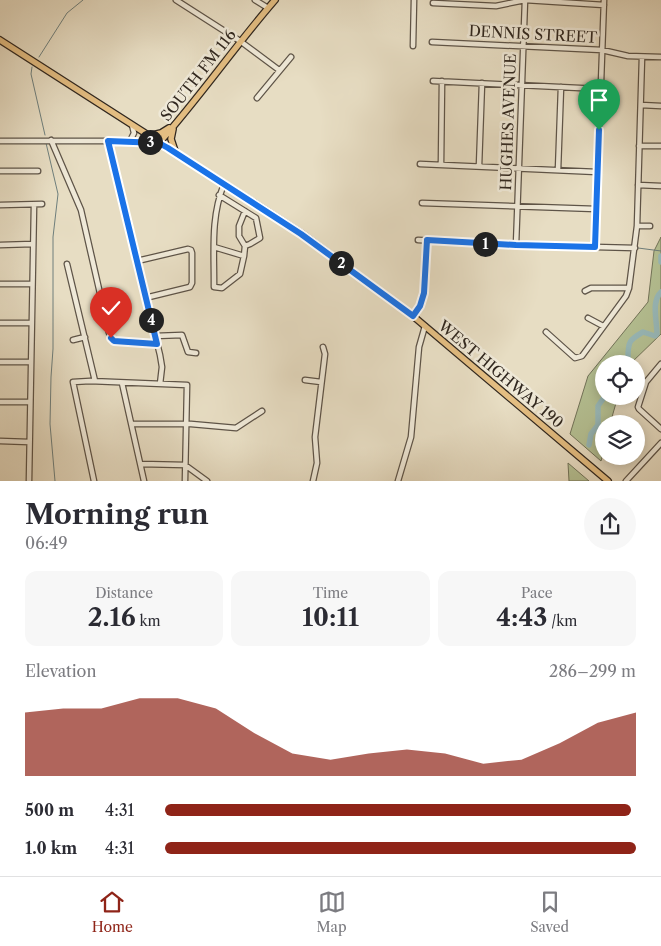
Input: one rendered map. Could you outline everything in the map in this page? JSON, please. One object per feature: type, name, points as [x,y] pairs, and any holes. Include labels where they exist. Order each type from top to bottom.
[{"type":"main road","name":"SOUTH FM 116","points":[[159,143],[275,0]]},
{"type":"main road","name":"WEST HIGHWAY 190","points":[[0,40],[301,234],[413,316],[608,481]]},
{"type":"main road","points":[[148,136],[161,133],[175,125]]},
{"type":"main road","points":[[175,125],[171,139],[176,153]]},
{"type":"street","points":[[176,0],[240,41],[279,70]]},
{"type":"street","points":[[255,0],[268,8]]},
{"type":"street","points":[[413,46],[414,0]]},
{"type":"street","points":[[433,3],[452,2],[496,6],[525,0],[604,2],[595,247]]},
{"type":"street","name":"HUGHES AVENUE","points":[[516,245],[525,0]]},
{"type":"street","name":"DENNIS STREET","points":[[432,42],[602,50],[642,57],[661,57]]},
{"type":"street","points":[[256,98],[291,57]]},
{"type":"street","points":[[546,332],[575,358],[582,356],[626,296],[629,288],[637,226],[642,57]]},
{"type":"street","points":[[433,81],[600,89]]},
{"type":"street","points":[[441,164],[442,81]]},
{"type":"street","points":[[479,166],[482,83]]},
{"type":"street","points":[[558,170],[561,87]]},
{"type":"street","points":[[640,105],[661,106]]},
{"type":"street","points":[[130,141],[134,133],[132,125]]},
{"type":"street","points":[[0,140],[159,143]]},
{"type":"street","points":[[51,140],[81,210],[111,338],[114,341],[157,344]]},
{"type":"street","points":[[108,141],[162,367],[160,384]]},
{"type":"street","points":[[639,146],[661,146]]},
{"type":"street","points":[[420,164],[597,172]]},
{"type":"street","points":[[0,171],[38,171]]},
{"type":"street","points":[[224,184],[217,201],[214,225],[214,287],[222,288],[240,274],[245,246],[239,236],[239,226],[245,210]]},
{"type":"street","points":[[638,185],[661,186]]},
{"type":"street","points":[[219,195],[256,218],[260,238],[245,246]]},
{"type":"street","points":[[422,203],[517,208],[596,209]]},
{"type":"street","points":[[24,481],[29,481],[34,204]]},
{"type":"street","points":[[0,205],[42,204]]},
{"type":"street","points":[[637,226],[650,226]]},
{"type":"street","points":[[418,240],[634,248]]},
{"type":"street","points":[[413,316],[420,306],[424,293],[427,240]]},
{"type":"street","points":[[0,245],[33,244]]},
{"type":"street","points":[[214,247],[244,256]]},
{"type":"street","points":[[137,261],[188,250],[191,250],[192,253],[192,283],[190,286],[145,298]]},
{"type":"street","points":[[67,264],[96,381]]},
{"type":"street","points":[[0,284],[32,284]]},
{"type":"street","points":[[585,291],[591,288],[629,288]]},
{"type":"street","points":[[588,318],[603,326]]},
{"type":"street","points":[[0,323],[31,324]]},
{"type":"street","points":[[398,481],[411,437],[419,348],[425,326]]},
{"type":"street","points":[[155,336],[182,335],[188,352],[196,354]]},
{"type":"street","points":[[73,340],[85,337]]},
{"type":"street","points":[[313,481],[317,463],[315,438],[325,354],[323,347]]},
{"type":"street","points":[[0,362],[30,362]]},
{"type":"street","points":[[661,364],[646,382],[638,407],[661,430]]},
{"type":"street","points":[[305,380],[321,382]]},
{"type":"street","points":[[94,481],[73,382],[96,381],[187,386],[185,481]]},
{"type":"street","points":[[122,383],[144,481]]},
{"type":"street","points":[[0,402],[30,402]]},
{"type":"street","points":[[132,424],[186,424],[236,428],[262,411]]},
{"type":"street","points":[[0,442],[29,442]]},
{"type":"street","points":[[626,481],[661,443]]},
{"type":"street","points":[[141,464],[185,465],[207,481]]},
{"type":"green space","points":[[661,237],[661,334],[639,355],[605,355],[648,302],[654,251]]},
{"type":"green space","points":[[595,367],[595,405],[615,405],[613,415],[595,415],[595,456],[570,434],[588,376]]},
{"type":"green space","points":[[568,463],[589,481],[569,481]]},
{"type":"waterway","points":[[39,57],[67,13],[83,0]]},
{"type":"waterway","points":[[32,67],[31,74],[45,135]]},
{"type":"waterway","points":[[46,143],[58,194],[53,237],[53,349],[50,424],[55,481]]},
{"type":"waterway","points":[[638,248],[661,251]]},
{"type":"waterway","points":[[661,256],[661,262]]},
{"type":"waterway","points":[[628,355],[630,342],[635,337],[643,332],[655,336],[657,334],[655,306],[661,292]]},
{"type":"waterway","points":[[589,445],[591,434],[598,425],[599,405]]},
{"type":"route","points":[[111,338],[114,341],[157,344],[108,141],[159,143],[168,148],[301,234],[413,316],[420,306],[424,293],[427,240],[595,247],[599,130]]}]
